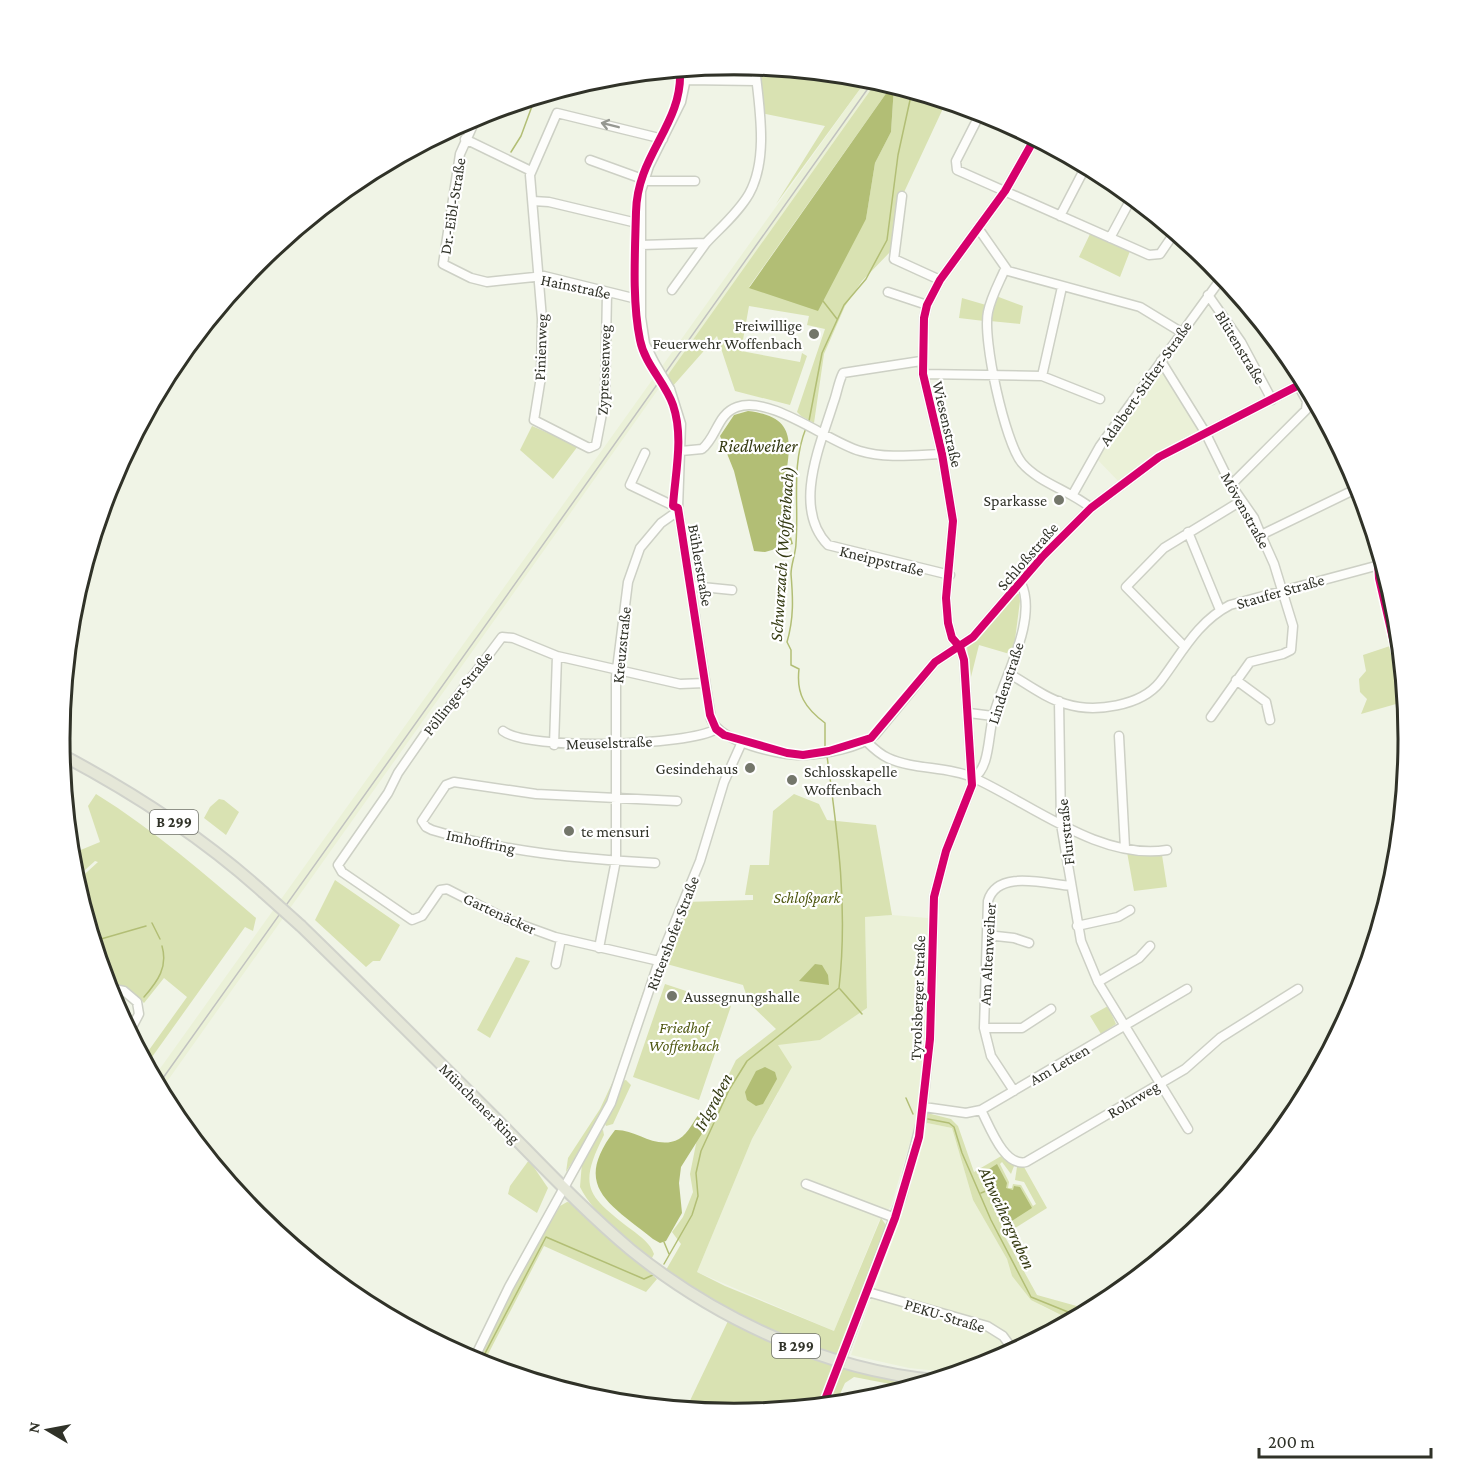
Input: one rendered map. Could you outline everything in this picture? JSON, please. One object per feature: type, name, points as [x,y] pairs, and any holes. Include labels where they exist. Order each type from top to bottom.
[{"type":"main road","name":"Münchener Ring","points":[[71,760],[157,810],[214,850],[263,892],[301,926],[565,1187],[646,1261],[694,1295],[747,1324],[791,1344],[839,1360],[918,1377]]},
{"type":"street","points":[[672,290],[706,243],[744,202],[753,184],[759,150],[756,75]]},
{"type":"street","points":[[644,180],[681,102],[687,76]]},
{"type":"street","points":[[687,80],[756,81]]},
{"type":"street","points":[[465,138],[531,171],[557,113],[663,139]]},
{"type":"street","points":[[976,121],[956,161],[956,168],[1060,216],[1155,256],[1163,251],[1170,239]]},
{"type":"street","name":"Dr.-Eibl-Straße","points":[[442,264],[457,165],[469,131]]},
{"type":"street","name":"Wiesenstraße","points":[[960,647],[952,638],[949,629],[947,592],[953,521],[942,454],[921,361],[927,305],[940,280],[1005,191],[1031,145]]},
{"type":"street","points":[[590,160],[644,180],[695,181]]},
{"type":"street","name":"Pinienweg","points":[[531,171],[539,276],[542,358],[534,418]]},
{"type":"street","points":[[1060,216],[1082,174]]},
{"type":"street","name":"Bühlerstraße","points":[[644,180],[641,224],[641,300],[644,336],[680,416],[678,509],[692,586],[710,715],[716,729]]},
{"type":"street","points":[[902,196],[894,259],[940,280]]},
{"type":"street","points":[[533,201],[549,202],[641,224]]},
{"type":"street","points":[[1110,238],[1128,204]]},
{"type":"street","points":[[978,228],[1005,269],[1062,287],[1147,309],[1181,332]]},
{"type":"street","points":[[641,245],[706,243]]},
{"type":"street","name":"Hainstraße","points":[[442,264],[471,278],[487,282],[539,276],[641,300]]},
{"type":"street","points":[[1005,269],[988,312],[988,342],[1008,433],[1018,458],[1030,470],[1073,494],[1091,508]]},
{"type":"street","name":"Adalbert-Stifter-Straße","points":[[1073,494],[1100,446],[1217,283]]},
{"type":"street","points":[[1042,376],[1062,287]]},
{"type":"street","points":[[888,292],[927,305]]},
{"type":"street","name":"Zypressenweg","points":[[534,418],[535,423],[569,440],[586,447],[595,447],[605,398],[607,293]]},
{"type":"street","name":"Blütenstraße","points":[[1208,295],[1241,342],[1272,400]]},
{"type":"street","name":"Kneippstraße","points":[[921,361],[843,373],[822,432],[810,505],[814,523],[822,539],[835,548],[950,575]]},
{"type":"street","name":"Mövenstraße","points":[[1161,361],[1205,432],[1231,485],[1262,535],[1293,626],[1291,650],[1250,662],[1236,680]]},
{"type":"street","points":[[923,374],[1042,376],[1100,399]]},
{"type":"street","name":"Schloßstraße","points":[[742,742],[793,755],[826,752],[866,741],[875,735],[935,662],[960,647],[983,627],[1065,532],[1091,508],[1146,466],[1205,432],[1297,386]]},
{"type":"street","points":[[1231,485],[1306,410],[1307,402]]},
{"type":"street","points":[[681,451],[697,451],[705,447],[721,419],[738,407],[757,407],[798,420],[845,446],[866,453],[942,454]]},
{"type":"street","points":[[645,453],[630,485],[678,509]]},
{"type":"street","points":[[1262,535],[1350,492]]},
{"type":"street","points":[[1184,646],[1126,587],[1151,559],[1188,532],[1241,501]]},
{"type":"street","name":"Kreuzstraße","points":[[600,948],[616,860],[616,668],[627,592],[635,558],[651,534],[678,509]]},
{"type":"street","points":[[1188,532],[1220,610]]},
{"type":"street","name":"Staufer Straße","points":[[1010,674],[1059,702],[1075,706],[1123,704],[1137,699],[1158,684],[1184,646],[1220,610],[1281,589],[1376,566]]},
{"type":"street","name":"Kneippstraße","points":[[938,573],[947,592]]},
{"type":"street","name":"Lindenstraße","points":[[973,778],[982,770],[993,716],[1017,655],[1024,611],[1024,592],[1021,583]]},
{"type":"street","points":[[692,586],[732,590]]},
{"type":"street","name":"Pöllinger Straße","points":[[338,865],[388,794],[400,770],[425,734],[446,711],[501,638],[513,638],[557,656],[680,684],[705,683]]},
{"type":"street","name":"Tyrolsberger Straße","points":[[826,1396],[895,1218],[916,1150],[924,1107],[931,1032],[934,897],[945,851],[970,793],[973,778],[964,660],[960,647]]},
{"type":"street","points":[[555,745],[557,656]]},
{"type":"street","points":[[1211,717],[1236,680],[1266,702],[1270,720]]},
{"type":"street","name":"Flurstraße","points":[[1059,702],[1061,824],[1077,926],[1087,960],[1098,982],[1188,1129]]},
{"type":"street","points":[[969,713],[993,716]]},
{"type":"street","points":[[716,729],[742,742]]},
{"type":"street","name":"Meuselstraße","points":[[502,731],[508,735],[555,745],[695,738],[716,729]]},
{"type":"street","points":[[1119,736],[1125,848]]},
{"type":"street","points":[[866,741],[892,759],[973,778],[1061,824],[1125,848],[1167,850]]},
{"type":"street","name":"Rittershofer Straße","points":[[477,1351],[509,1287],[611,1103],[659,961],[700,861],[726,777],[742,742]]},
{"type":"street","name":"Imhoffring","points":[[616,798],[536,794],[453,782],[446,785],[422,820],[432,831],[493,844],[562,855],[616,860]]},
{"type":"street","points":[[616,798],[677,801]]},
{"type":"street","points":[[616,860],[655,863]]},
{"type":"street","name":"Gartenäcker","points":[[338,865],[342,872],[410,920],[421,917],[438,892],[444,889],[508,920],[561,939],[659,961]]},
{"type":"street","name":"Am Altenweiher","points":[[1014,1090],[991,1056],[984,1028],[988,902],[992,892],[1001,884],[1011,881],[1071,886]]},
{"type":"street","points":[[1077,926],[1118,917],[1130,910]]},
{"type":"street","points":[[987,936],[1014,938],[1029,944]]},
{"type":"street","points":[[556,964],[561,939]]},
{"type":"street","points":[[1098,982],[1139,958],[1150,946]]},
{"type":"street","name":"Am Letten","points":[[924,1107],[966,1113],[981,1110],[1187,989]]},
{"type":"street","name":"Rohrweg","points":[[981,1110],[1008,1157],[1023,1163],[1196,1062],[1228,1033],[1298,989]]},
{"type":"street","points":[[120,990],[137,1002],[139,1014],[134,1023]]},
{"type":"street","name":"Am Altenweiher","points":[[984,1028],[1022,1028],[1051,1009]]},
{"type":"street","points":[[807,1184],[895,1218]]},
{"type":"street","name":"PEKU-Straße","points":[[868,1292],[987,1326],[1004,1336],[1009,1343]]},
{"type":"shaded area","points":[[861,88],[871,90],[166,1083],[159,1070]]},
{"type":"shaded area","points":[[1161,365],[1201,431],[1160,451],[1119,482],[1095,457]]},
{"type":"shaded area","points":[[892,915],[928,918],[924,1066],[919,1111],[891,1206],[879,1221],[834,1331],[697,1272],[752,1139],[778,1093],[777,1044],[820,1040],[867,1008],[865,917]]},
{"type":"shaded area","points":[[927,1123],[952,1128],[973,1200],[1007,1259],[1012,1276],[1042,1306],[1063,1316],[1028,1335],[938,1371],[909,1368],[851,1355],[905,1206]]},
{"type":"green space","points":[[758,76],[778,76],[861,88],[776,204],[825,126],[761,113]]},
{"type":"green space","points":[[871,90],[886,93],[749,287],[866,219],[875,163],[891,132],[893,95],[943,109],[899,203],[891,251],[862,281],[845,306],[824,354],[814,423],[797,412],[825,329],[807,325],[809,316],[749,306],[741,351],[800,362],[802,353],[807,356],[790,405],[735,391],[717,336],[672,387],[666,378]]},
{"type":"green space","points":[[1090,234],[1130,251],[1120,277],[1079,257]]},
{"type":"green space","points":[[996,296],[1023,306],[1020,324],[990,321]]},
{"type":"green space","points":[[962,298],[986,305],[984,321],[959,318]]},
{"type":"green space","points":[[532,426],[578,446],[553,479],[520,450]]},
{"type":"green space","points":[[1016,594],[1019,594],[1020,601],[1013,655],[979,645],[971,677],[967,647]]},
{"type":"green space","points":[[1390,646],[1394,663],[1397,704],[1361,714],[1367,699],[1360,692],[1359,679],[1366,671],[1363,655]]},
{"type":"green space","points":[[96,794],[117,808],[159,837],[256,918],[253,931],[245,927],[152,1057],[148,1051],[187,997],[164,978],[144,1003],[128,990],[118,986],[93,911],[84,874],[98,862],[95,861],[84,871],[83,869],[80,850],[100,842],[88,806]]},
{"type":"green space","name":"Schloßpark","points":[[794,794],[819,804],[827,820],[876,825],[892,915],[865,917],[867,1008],[820,1040],[778,1045],[792,1067],[752,1139],[697,1272],[834,1331],[881,1218],[886,1225],[885,1233],[838,1355],[749,1319],[666,1270],[681,1244],[672,1232],[683,1217],[693,1192],[690,1174],[697,1139],[736,1060],[776,1029],[749,1003],[743,985],[663,963],[685,902],[753,900],[753,895],[745,895],[750,865],[769,865],[773,811]]},
{"type":"green space","points":[[219,799],[224,800],[239,812],[226,835],[204,818],[210,807]]},
{"type":"green space","points":[[1127,852],[1162,855],[1167,887],[1134,891]]},
{"type":"green space","points":[[335,880],[400,925],[380,961],[373,961],[366,967],[315,920]]},
{"type":"green space","points":[[516,957],[530,961],[490,1038],[477,1030]]},
{"type":"green space","name":"Friedhof Woffenbach","points":[[665,984],[731,1006],[699,1100],[633,1077]]},
{"type":"green space","points":[[643,992],[645,994],[605,1109],[566,1172],[568,1158],[600,1109],[614,1079]]},
{"type":"green space","points":[[1108,1006],[1116,1024],[1101,1034],[1090,1016]]},
{"type":"green space","points":[[626,1080],[631,1085],[613,1124],[606,1126],[604,1122],[622,1081]]},
{"type":"green space","points":[[927,1113],[951,1119],[958,1126],[974,1172],[1003,1155],[1014,1166],[1011,1174],[1002,1162],[1000,1164],[1009,1182],[1008,1188],[1012,1188],[1013,1184],[1021,1185],[1033,1206],[1036,1204],[1024,1182],[1015,1180],[1017,1167],[1024,1167],[1047,1208],[1004,1235],[1037,1295],[1078,1306],[1063,1316],[1031,1300],[1012,1276],[1007,1259],[973,1200],[952,1128],[927,1123]]},
{"type":"green space","points":[[603,1130],[604,1135],[591,1167],[589,1179],[591,1190],[605,1208],[648,1243],[654,1254],[651,1260],[602,1218],[580,1187],[582,1162],[599,1131]]},
{"type":"green space","points":[[529,1160],[548,1188],[537,1213],[508,1194],[510,1186]]},
{"type":"green space","points":[[567,1202],[573,1203],[623,1251],[657,1279],[646,1292],[544,1246],[488,1355],[481,1352],[512,1289],[560,1206]]},
{"type":"green space","points":[[728,1321],[768,1340],[835,1363],[820,1397],[778,1402],[689,1402]]},
{"type":"green space","points":[[843,1366],[904,1380],[890,1384],[854,1377],[845,1383],[840,1394],[832,1395]]},
{"type":"water","points":[[886,93],[893,95],[891,132],[875,163],[866,219],[818,311],[749,288]]},
{"type":"water","name":"Riedlweiher","points":[[748,411],[767,415],[779,422],[786,431],[789,442],[785,504],[793,544],[765,552],[754,551],[734,471],[720,436],[734,415]]},
{"type":"water","points":[[815,964],[822,965],[828,975],[829,985],[799,981]]},
{"type":"water","points":[[765,1067],[775,1072],[777,1079],[763,1104],[756,1106],[747,1100],[745,1092],[756,1071]]},
{"type":"water","points":[[700,1113],[705,1113],[708,1119],[703,1132],[681,1167],[679,1183],[682,1213],[666,1241],[660,1243],[610,1204],[601,1193],[596,1180],[596,1166],[602,1150],[615,1130],[662,1143],[671,1142],[686,1134]]},
{"type":"water","points":[[997,1164],[1007,1183],[1006,1188],[1013,1190],[1014,1186],[1020,1187],[1032,1208],[1004,1226],[983,1173]]},
{"type":"waterway","name":"Schwarzach (Woffenbach)","points":[[809,421],[822,353],[844,305],[866,279],[887,240],[898,155],[910,99]]},
{"type":"waterway","points":[[511,152],[521,136],[532,107]]},
{"type":"waterway","points":[[823,301],[837,319]]},
{"type":"waterway","name":"Schwarzach (Woffenbach)","points":[[806,428],[801,442],[797,470],[796,547],[791,574],[792,608],[787,642],[791,650],[791,665],[799,669],[799,686],[803,700],[825,723],[825,749]]},
{"type":"waterway","name":"Schwarzach (Woffenbach)","points":[[827,756],[838,843],[842,901],[842,958],[839,988]]},
{"type":"waterway","points":[[152,923],[160,939]]},
{"type":"waterway","points":[[102,939],[146,926]]},
{"type":"waterway","points":[[144,997],[154,985],[163,967],[162,946]]},
{"type":"waterway","name":"Irlgraben","points":[[664,1264],[692,1215],[698,1196],[696,1173],[701,1151],[729,1090],[747,1061],[839,988]]},
{"type":"waterway","name":"Altweihergraben","points":[[840,989],[862,1014]]},
{"type":"waterway","name":"Altweihergraben","points":[[906,1098],[913,1114]]},
{"type":"waterway","name":"Altweihergraben","points":[[928,1119],[949,1123],[954,1127],[962,1153],[991,1220],[1031,1297],[1069,1312]]},
{"type":"waterway","points":[[981,1193],[991,1189]]},
{"type":"waterway","name":"Irlgraben","points":[[485,1354],[546,1237],[644,1279],[655,1274]]},
{"type":"waterway","points":[[664,1242],[669,1254]]},
{"type":"railway","points":[[163,1078],[868,89]]},
{"type":"cycle path","points":[[680,77],[675,107],[651,156],[638,192],[635,260],[637,325],[643,349],[673,405],[676,417],[678,456],[673,506],[678,508],[710,715],[716,729],[724,735],[787,753],[803,755],[829,751],[871,738],[935,662],[973,637],[1043,556],[1091,508],[1159,457],[1297,386]]},
{"type":"cycle path","points":[[826,1396],[895,1218],[919,1137],[930,1039],[934,897],[946,851],[972,785],[964,660],[960,647],[952,638],[946,598],[953,521],[942,454],[923,374],[924,318],[927,305],[940,280],[1005,191],[1031,145]]},
{"type":"place","name":"Freiwillige Feuerwehr Woffenbach","points":[[814,334]]},
{"type":"place","name":"Sparkasse","points":[[1059,500]]},
{"type":"place","name":"Gesindehaus","points":[[750,768]]},
{"type":"place","name":"Schlosskapelle Woffenbach","points":[[792,780]]},
{"type":"place","name":"te mensuri","points":[[569,831]]},
{"type":"place","name":"Aussegnungshalle","points":[[672,996]]}]
